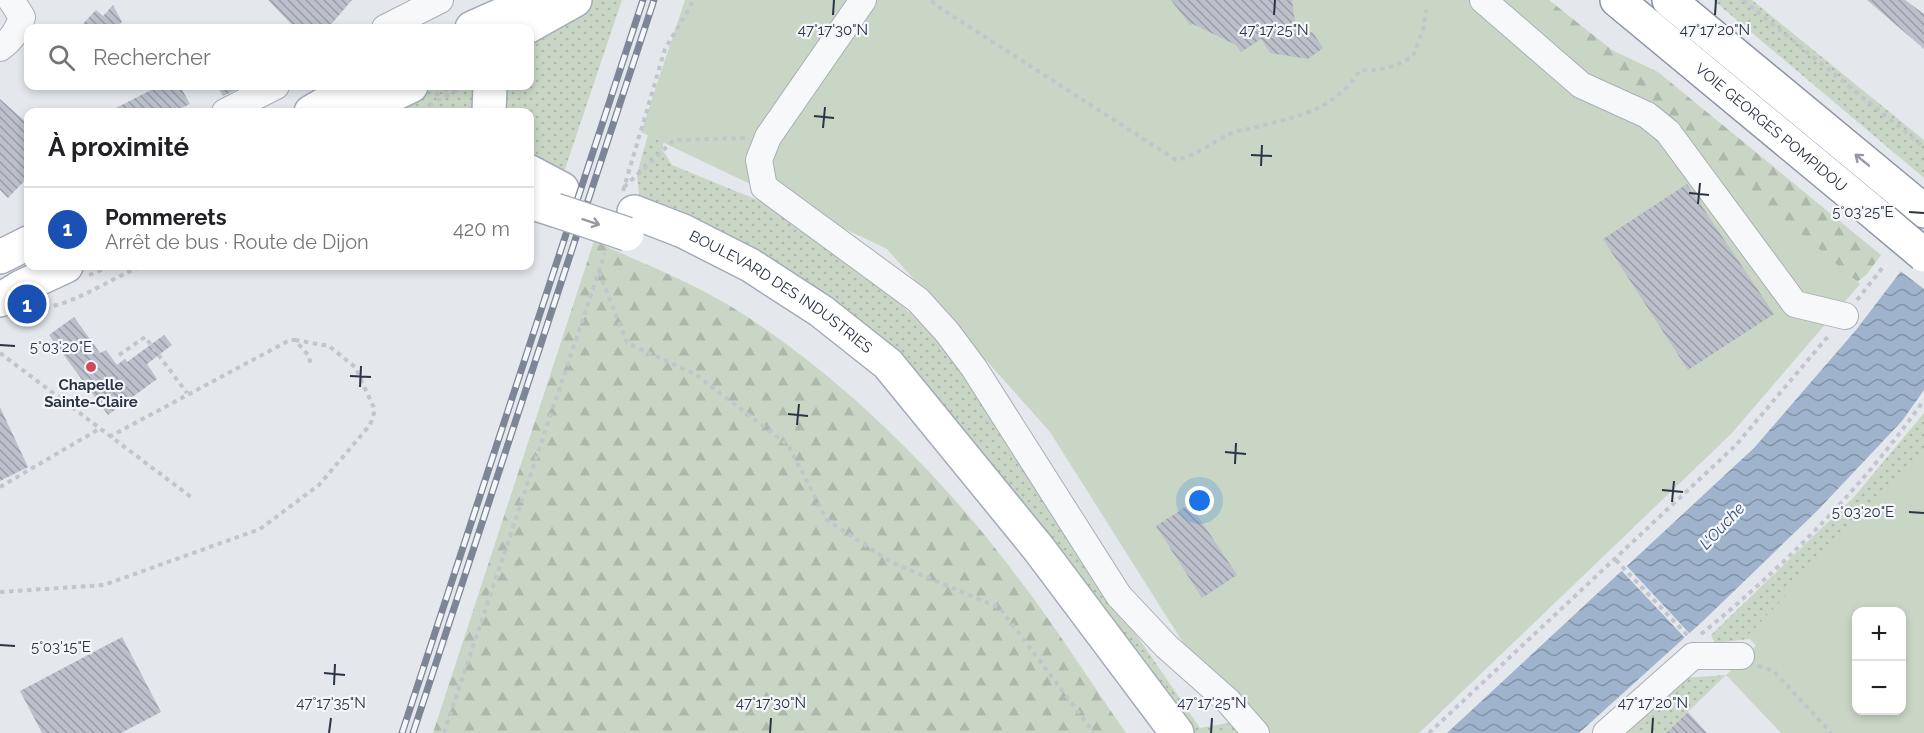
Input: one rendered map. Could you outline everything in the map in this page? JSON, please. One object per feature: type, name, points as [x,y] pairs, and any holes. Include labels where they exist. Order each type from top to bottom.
[{"type":"main road","points":[[481,24],[534,0]]},
{"type":"main road","points":[[532,24],[575,0]]},
{"type":"main road","name":"VOIE GEORGES POMPIDOU","points":[[1617,0],[1924,255]]},
{"type":"main road","points":[[1668,0],[1916,204]]},
{"type":"main road","points":[[333,108],[387,98]]},
{"type":"main road","name":"BOULEVARD DES INDUSTRIES","points":[[534,178],[549,200]]},
{"type":"main road","name":"BOULEVARD DES INDUSTRIES","points":[[534,185],[549,200],[622,216],[713,245],[786,286],[888,364],[1039,549],[1177,733]]},
{"type":"main road","points":[[0,257],[24,245]]},
{"type":"main road","points":[[12,296],[59,270]]},
{"type":"main road","name":"BOULEVARD DES INDUSTRIES","points":[[1082,609],[1155,733]]},
{"type":"street","points":[[0,48],[8,42],[18,28],[22,17],[11,0]]},
{"type":"street","points":[[863,0],[768,137],[759,160],[764,186],[918,300],[947,332],[980,378],[1119,596],[1166,646],[1228,701],[1256,733]]},
{"type":"street","points":[[1483,0],[1581,85],[1647,115],[1668,132],[1795,304],[1845,316]]},
{"type":"street","points":[[393,24],[436,1]]},
{"type":"street","points":[[233,108],[268,90]]},
{"type":"street","points":[[1606,733],[1693,656],[1741,656]]},
{"type":"path","points":[[444,733],[599,271],[622,216],[665,49],[694,0]]},
{"type":"path","points":[[932,0],[934,4],[1176,160],[1186,158],[1232,132],[1299,117],[1326,105],[1350,85],[1360,70],[1376,71],[1395,67],[1413,56],[1424,27],[1426,10]]},
{"type":"path","points":[[1743,0],[1924,147]]},
{"type":"path","points":[[387,98],[438,90]]},
{"type":"path","points":[[474,90],[489,96]]},
{"type":"path","points":[[622,216],[674,141],[768,137]]},
{"type":"path","points":[[1429,733],[1736,445],[1845,316],[1883,267]]},
{"type":"path","points":[[12,296],[59,305],[134,270]]},
{"type":"path","points":[[599,271],[627,343],[695,374],[788,445],[827,520],[891,562],[1000,608],[1094,733]]},
{"type":"path","points":[[120,355],[145,337],[187,393]]},
{"type":"path","points":[[0,592],[104,585],[260,529],[320,485],[370,425],[375,410],[356,367],[329,346],[290,340],[109,436]]},
{"type":"path","points":[[295,340],[309,356],[310,366]]},
{"type":"path","points":[[1,356],[191,497]]},
{"type":"path","points":[[1616,560],[1692,641],[1720,619],[1825,520],[1876,464],[1924,400]]},
{"type":"path","points":[[0,487],[99,429]]},
{"type":"path","points":[[1741,656],[1747,663],[1774,671],[1831,733]]},
{"type":"green space","points":[[593,0],[622,0],[563,175],[534,163],[534,108],[499,108],[505,90],[534,90],[534,44],[573,10]]},
{"type":"green space","points":[[685,0],[1527,0],[1860,284],[1731,434],[1419,733],[1240,733],[1050,432],[887,249],[641,132]]},
{"type":"green space","points":[[702,0],[662,149],[672,165],[782,210],[852,259],[936,337],[977,385],[1101,583],[1200,728],[1233,722],[1243,733],[1186,733],[931,392],[640,203],[637,174],[663,81]]},
{"type":"green space","points":[[1494,0],[1549,0],[1612,50],[1658,72],[1881,255],[1867,274],[1845,292]]},
{"type":"green space","points":[[1713,0],[1752,0],[1924,140],[1924,178]]},
{"type":"green space","points":[[419,90],[482,90],[482,108],[395,108]]},
{"type":"green space","points":[[594,241],[673,276],[731,306],[788,345],[862,406],[930,473],[993,545],[1049,620],[1126,733],[433,733]]},
{"type":"green space","points":[[1924,413],[1924,476],[1749,639],[1715,643],[1711,635],[1854,497]]},
{"type":"green space","points":[[1924,451],[1924,733],[1781,733],[1726,675],[1756,646],[1747,636]]},
{"type":"green space","points":[[1726,675],[1666,733],[1613,733],[1683,678]]},
{"type":"water","name":"L'Ouche","points":[[1924,241],[1924,390],[1902,421],[1818,510],[1704,620],[1579,733],[1447,733],[1754,448],[1856,330]]},
{"type":"pier","points":[[1924,238],[1924,289],[1899,270]]},
{"type":"pier","points":[[1625,564],[1691,635],[1686,639],[1620,569]]},
{"type":"building","points":[[268,0],[352,0],[331,24],[291,24]]},
{"type":"building","points":[[1171,0],[1292,0],[1296,29],[1313,33],[1323,48],[1308,59],[1270,53],[1261,39],[1241,52],[1236,45],[1193,24],[1190,25]]},
{"type":"building","points":[[1867,0],[1905,0],[1924,14],[1924,49]]},
{"type":"building","points":[[113,5],[122,22],[120,24],[83,24],[96,10],[103,16]]},
{"type":"building","points":[[151,90],[182,90],[190,104],[182,108],[116,108]]},
{"type":"building","points":[[219,90],[236,90],[223,96]]},
{"type":"building","points":[[0,99],[24,120],[24,181],[8,198],[0,190]]},
{"type":"building","points":[[1687,184],[1774,314],[1688,370],[1603,239]]},
{"type":"building","name":"Chapelle Sainte-Claire","points":[[74,317],[100,353],[106,350],[117,365],[125,359],[127,362],[164,335],[172,345],[147,364],[157,379],[108,415],[49,335]]},
{"type":"building","points":[[0,407],[28,467],[0,481]]},
{"type":"building","points":[[1190,504],[1237,575],[1202,598],[1156,526]]},
{"type":"building","points":[[122,637],[161,712],[121,733],[42,733],[20,691]]},
{"type":"building","points":[[1688,712],[1707,733],[1666,733]]},
{"type":"railway","points":[[402,733],[643,0]]},
{"type":"railway","points":[[413,733],[654,0]]},
{"type":"place","name":"Pommerets","points":[[27,304]]},
{"type":"place","name":"Chapelle Sainte-Claire","points":[[91,367]]}]
